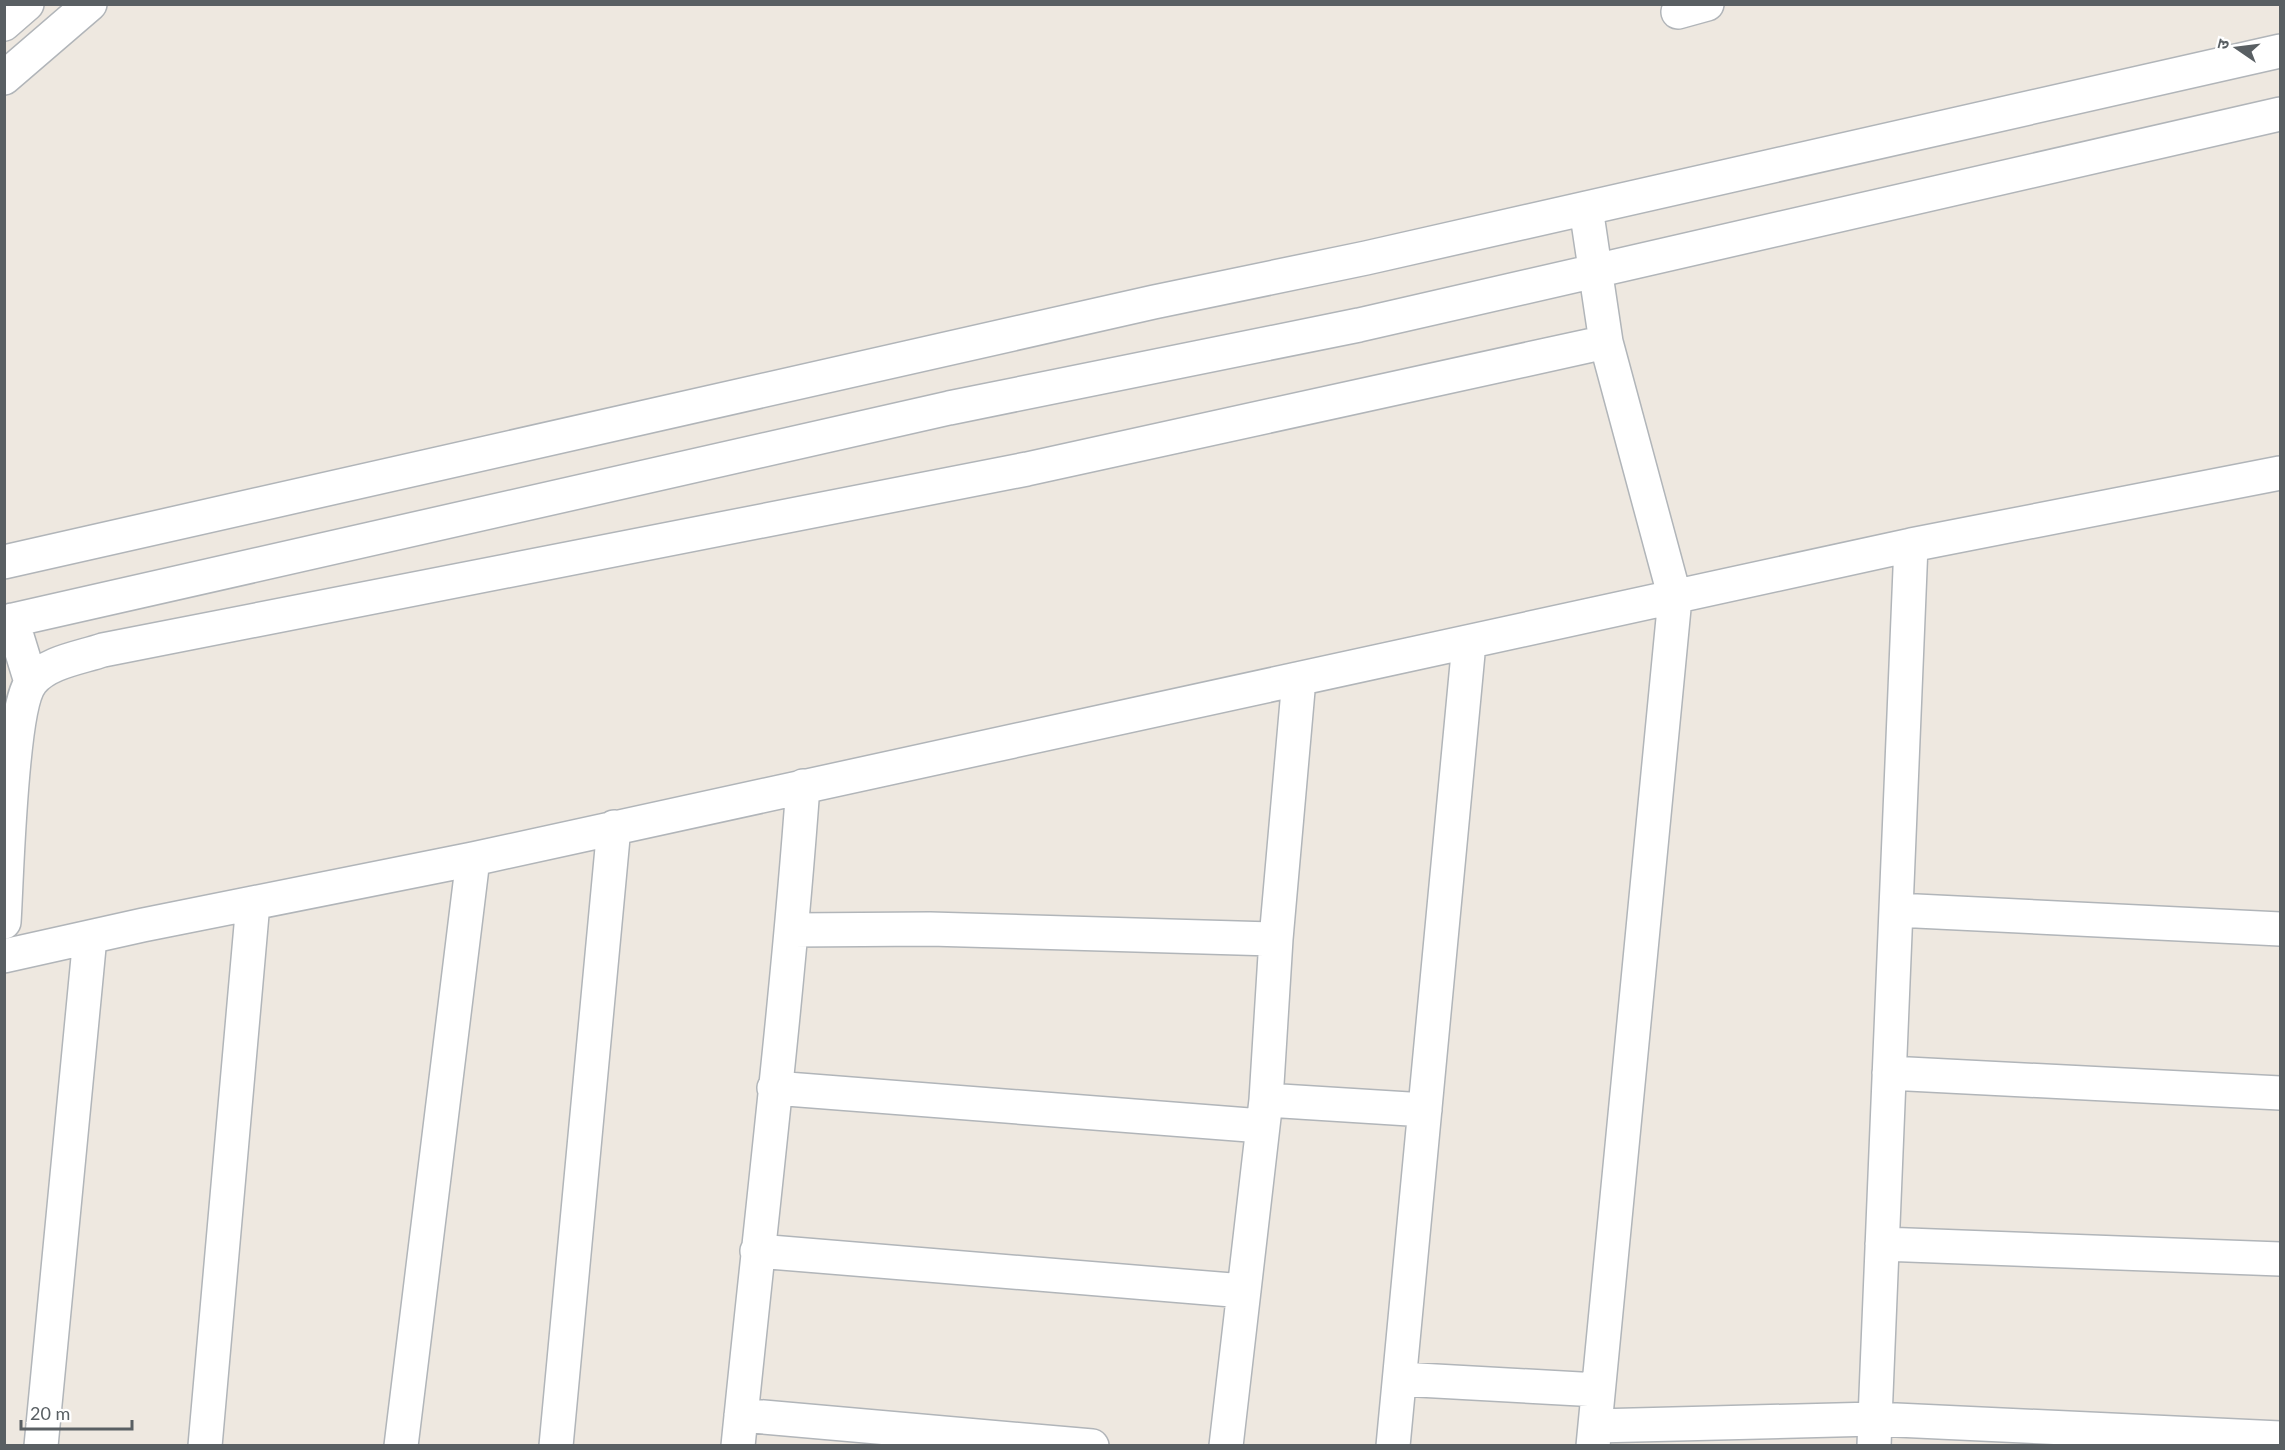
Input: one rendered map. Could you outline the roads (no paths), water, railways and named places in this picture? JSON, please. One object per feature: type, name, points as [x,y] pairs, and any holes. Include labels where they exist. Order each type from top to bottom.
[{"type":"street","points":[[4,24],[27,4]]},
{"type":"street","points":[[4,78],[90,4]]},
{"type":"street","points":[[4,562],[2280,51]]},
{"type":"street","points":[[31,682],[8,621],[938,411],[1359,325],[2280,114]]},
{"type":"street","points":[[1586,208],[1606,342],[1675,598],[1594,1436],[1874,1432],[2280,1437]]},
{"type":"street","points":[[4,922],[16,742],[22,702],[31,682],[47,668],[103,650],[1027,469],[1606,342]]},
{"type":"street","points":[[4,956],[473,858],[1675,598],[1911,544],[2280,473]]},
{"type":"street","points":[[1874,1432],[1911,544]]},
{"type":"street","points":[[1393,1446],[1468,643]]},
{"type":"street","points":[[1226,1446],[1264,1113],[1276,939],[1299,679]]},
{"type":"street","points":[[803,786],[793,930],[774,1088],[739,1430],[1092,1446]]},
{"type":"street","points":[[556,1446],[614,827]]},
{"type":"street","points":[[401,1446],[473,858]]},
{"type":"street","points":[[205,1446],[253,903]]},
{"type":"street","points":[[1896,910],[2280,929]]},
{"type":"street","points":[[793,930],[930,929],[1276,939]]},
{"type":"street","points":[[41,1446],[90,937]]},
{"type":"street","points":[[1889,1074],[2280,1093]]},
{"type":"street","points":[[774,1088],[1264,1113],[1425,1110]]},
{"type":"street","points":[[1882,1244],[2280,1260]]},
{"type":"street","points":[[757,1251],[1244,1291]]},
{"type":"street","points":[[1400,1378],[1598,1390]]}]
